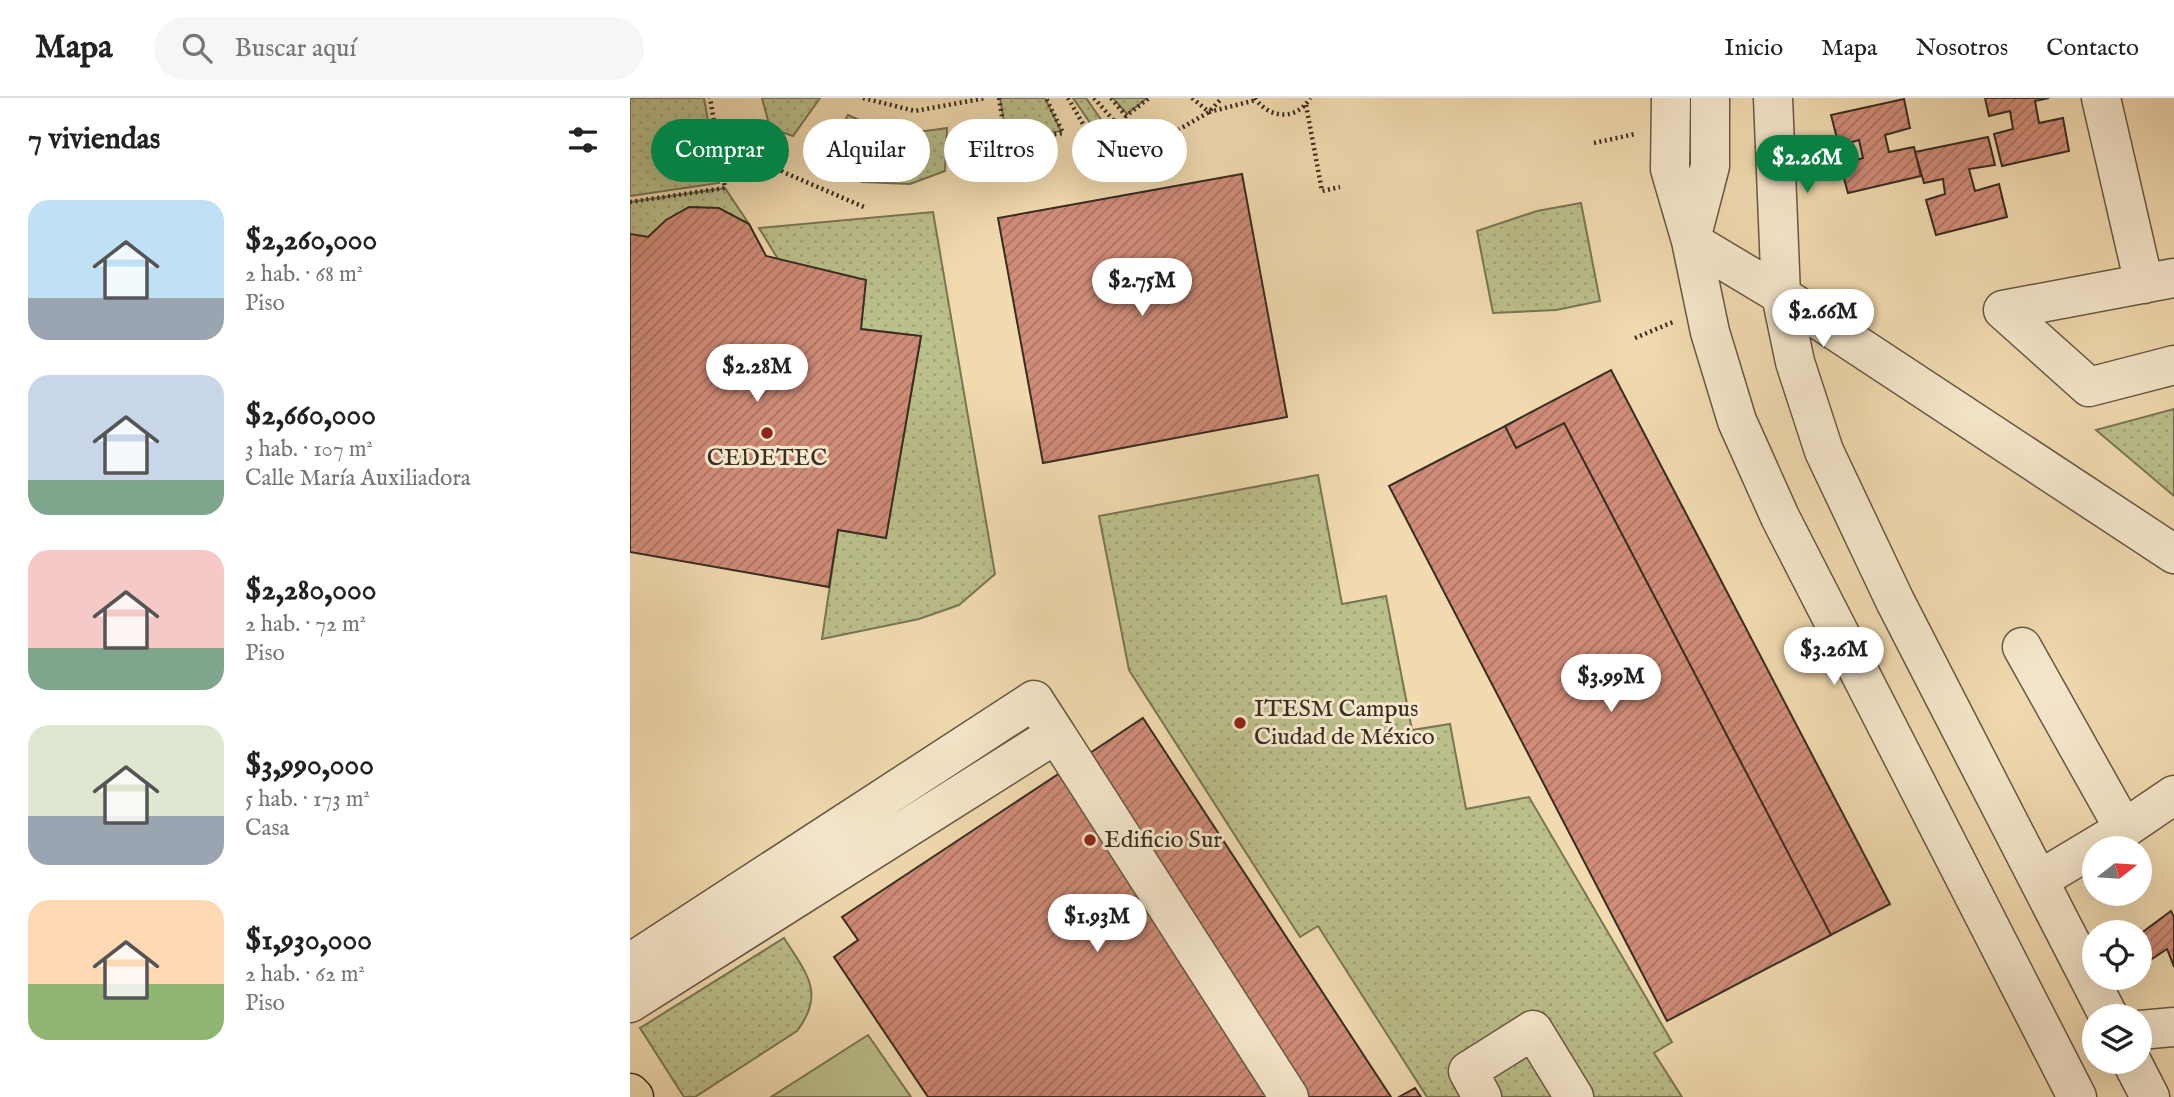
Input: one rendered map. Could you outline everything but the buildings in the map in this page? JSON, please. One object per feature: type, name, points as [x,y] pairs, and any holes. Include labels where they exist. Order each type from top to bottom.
[{"type":"highway","points":[[630,1093],[634,1097]]},
{"type":"street","points":[[1671,98],[1670,169],[1691,241],[1710,332],[1742,433],[1780,517],[2077,1097]]},
{"type":"street","points":[[1691,241],[1710,166],[1710,98]]},
{"type":"street","points":[[1773,98],[1781,295],[1795,362],[1824,451],[1895,601],[2102,1004]]},
{"type":"street","points":[[2101,98],[2159,281],[2003,310],[2089,387],[2174,365]]},
{"type":"street","points":[[1691,241],[1781,295],[2174,554]]},
{"type":"street","points":[[2022,647],[2124,829]]},
{"type":"street","points":[[630,963],[1034,700],[1289,1097]]},
{"type":"street","points":[[630,1003],[1056,734]]},
{"type":"street","points":[[2039,880],[2124,829],[2174,795]]},
{"type":"street","points":[[2152,1029],[2174,1027]]},
{"type":"street","points":[[1482,1097],[1468,1071],[1532,1030],[1574,1097]]},
{"type":"street","points":[[2138,1074],[2150,1097]]},
{"type":"path","points":[[710,98],[714,119]]},
{"type":"path","points":[[863,98],[915,111],[986,98]]},
{"type":"path","points":[[999,98],[1006,142],[1063,133],[1046,98]]},
{"type":"path","points":[[1068,98],[1080,119]]},
{"type":"path","points":[[1094,98],[1113,119]]},
{"type":"path","points":[[1111,98],[1126,116],[1149,98]]},
{"type":"path","points":[[1192,98],[1209,112]]},
{"type":"path","points":[[1209,112],[1222,98]]},
{"type":"path","points":[[1187,125],[1209,112],[1256,99],[1262,107],[1280,115],[1290,114],[1306,105],[1310,98]]},
{"type":"path","points":[[1306,105],[1322,191],[1340,187]]},
{"type":"path","points":[[789,175],[864,207]]},
{"type":"path","points":[[630,202],[725,188],[724,182]]},
{"type":"green space","points":[[630,98],[704,98],[708,119],[651,119],[651,182],[719,183],[630,196]]},
{"type":"green space","points":[[762,98],[820,98],[793,136],[789,135],[789,119],[768,119]]},
{"type":"green space","points":[[1000,98],[1045,98],[1055,119],[1004,119]]},
{"type":"green space","points":[[1073,98],[1086,98],[1101,119],[1087,119]]},
{"type":"green space","points":[[1113,98],[1147,98],[1127,114]]},
{"type":"green space","points":[[944,128],[944,171],[930,177],[930,130]]},
{"type":"green space","points":[[862,182],[915,182],[910,184]]},
{"type":"green space","points":[[725,188],[749,224],[719,211],[696,208],[674,216],[648,237],[630,234],[630,202]]},
{"type":"green space","points":[[1581,203],[1600,301],[1556,310],[1493,313],[1477,231],[1537,211]]},
{"type":"green space","points":[[933,212],[995,574],[959,605],[919,619],[822,639],[838,530],[886,537],[921,336],[861,329],[778,259],[759,228]]},
{"type":"green space","points":[[2174,409],[2174,496],[2096,430]]},
{"type":"green space","points":[[1318,475],[1342,604],[1386,596],[1412,730],[1450,724],[1466,809],[1529,797],[1672,1042],[1654,1053],[1682,1097],[1427,1097],[1318,926],[1300,937],[1129,670],[1099,516]]},
{"type":"green space","points":[[784,938],[810,983],[810,1005],[806,1018],[797,1031],[695,1097],[684,1097],[640,1028]]},
{"type":"green space","points":[[868,1035],[911,1097],[771,1097]]},
{"type":"place","name":"CEDETEC","points":[[767,433]]},
{"type":"place","name":"ITESM Campus Ciudad de México","points":[[1240,723]]},
{"type":"place","name":"Edificio Sur","points":[[1090,840]]}]
